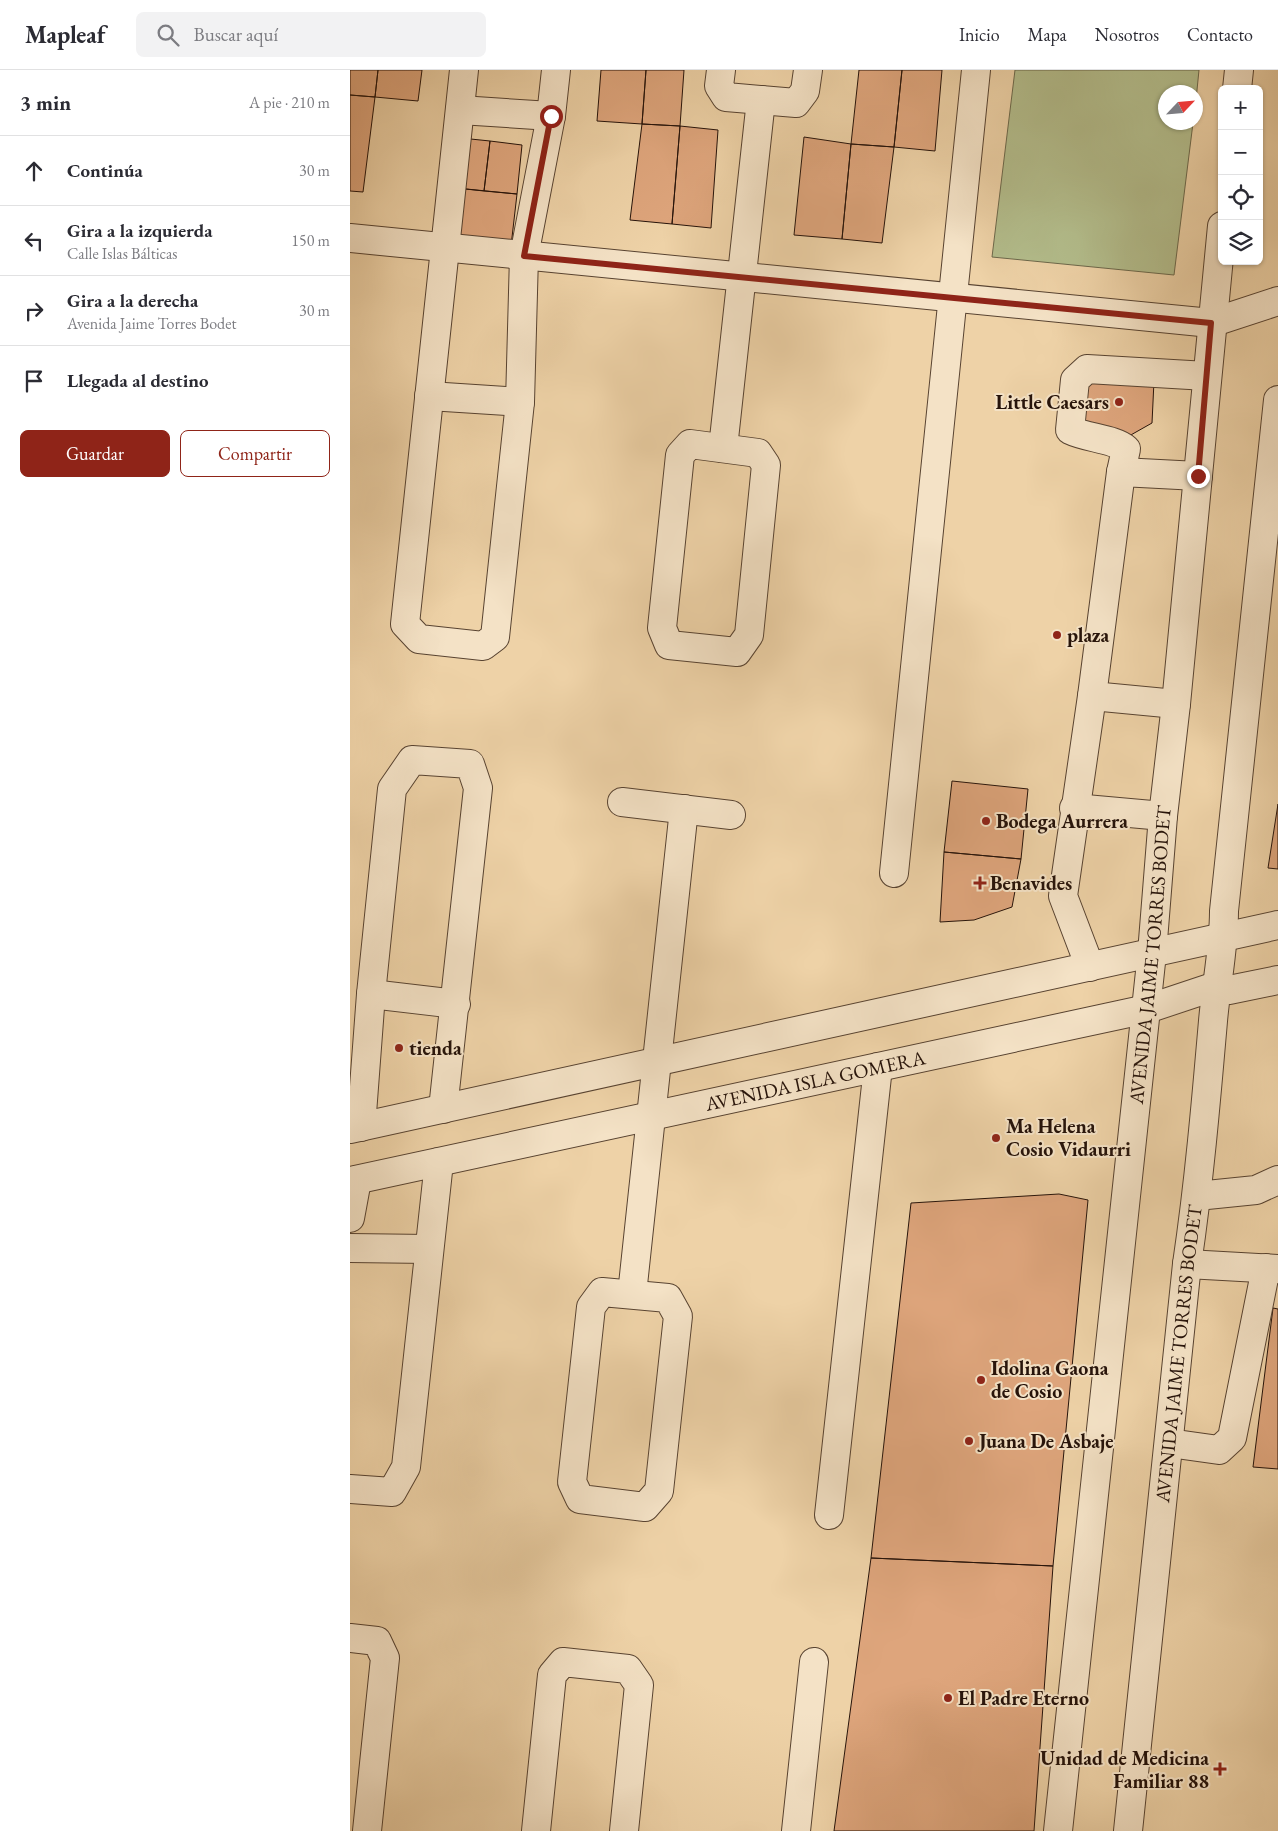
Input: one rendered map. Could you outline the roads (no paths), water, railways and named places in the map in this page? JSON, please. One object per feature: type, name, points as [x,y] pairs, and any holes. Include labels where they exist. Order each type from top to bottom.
[{"type":"street","points":[[464,70],[405,624],[419,639],[483,646],[495,637],[520,402],[524,256],[551,116],[556,70]]},
{"type":"street","points":[[721,70],[719,86],[726,97],[796,103],[805,91],[808,70]]},
{"type":"street","points":[[894,873],[976,70]]},
{"type":"street","points":[[1237,85],[1239,70]]},
{"type":"street","points":[[723,448],[761,100]]},
{"type":"street","points":[[460,110],[551,116]]},
{"type":"street","points":[[350,238],[952,299],[1211,323],[1278,301]]},
{"type":"street","name":"AVENIDA JAIME TORRES BODET","points":[[1058,1831],[1147,1008],[1162,816],[1176,704],[1218,261]]},
{"type":"street","points":[[1090,966],[1063,896],[1074,808],[1092,696],[1121,472],[1126,449],[1119,443],[1084,437],[1070,430],[1075,380],[1088,369],[1207,376]]},
{"type":"street","points":[[429,396],[520,402]]},
{"type":"street","name":"AVENIDA JAIME TORRES BODET","points":[[1128,1831],[1187,1264],[1197,1196],[1216,986],[1224,937],[1224,912],[1273,484],[1278,400]]},
{"type":"street","points":[[690,444],[723,448],[758,453],[766,465],[749,635],[737,652],[669,645],[662,628],[680,455],[690,444]]},
{"type":"street","points":[[1121,472],[1198,476]]},
{"type":"street","points":[[1092,696],[1176,704]]},
{"type":"street","points":[[442,1109],[456,1004],[478,788],[470,764],[412,760],[392,789],[355,1128],[442,1109],[657,1061],[1278,925]]},
{"type":"street","points":[[622,802],[731,815]]},
{"type":"street","points":[[1074,808],[1162,816]]},
{"type":"street","points":[[632,1294],[684,809]]},
{"type":"street","name":"AVENIDA ISLA GOMERA","points":[[353,1180],[1147,1008],[1216,986],[1229,990],[1278,980]]},
{"type":"street","points":[[371,994],[456,1004]]},
{"type":"street","points":[[829,1515],[878,1067]]},
{"type":"street","points":[[350,1489],[392,1492],[406,1467],[439,1162]]},
{"type":"street","points":[[350,1218],[353,1180]]},
{"type":"street","points":[[1197,1196],[1271,1188]]},
{"type":"street","points":[[350,1248],[429,1249]]},
{"type":"street","points":[[1168,1443],[1219,1450],[1232,1438],[1272,1268],[1187,1264]]},
{"type":"street","points":[[602,1292],[632,1294],[668,1298],[678,1316],[659,1491],[645,1508],[580,1499],[572,1482],[591,1307],[602,1292]]},
{"type":"street","points":[[350,1638],[377,1641],[385,1658],[367,1831]]},
{"type":"street","points":[[536,1831],[552,1675],[563,1662],[628,1669],[639,1685],[624,1831]]},
{"type":"street","points":[[796,1831],[814,1662]]},
{"type":"place","name":"Little Caesars","points":[[1119,402]]},
{"type":"place","name":"plaza","points":[[1057,635]]},
{"type":"place","name":"Bodega Aurrera","points":[[986,821]]},
{"type":"place","name":"Benavides","points":[[980,883]]},
{"type":"place","name":"tienda","points":[[399,1048]]},
{"type":"place","name":"Ma Helena Cosio Vidaurri","points":[[996,1138]]},
{"type":"place","name":"Idolina Gaona de Cosio","points":[[981,1380]]},
{"type":"place","name":"Juana De Asbaje","points":[[969,1441]]},
{"type":"place","name":"El Padre Eterno","points":[[948,1698]]},
{"type":"place","name":"Unidad de Medicina Familiar 88","points":[[1220,1769]]}]
